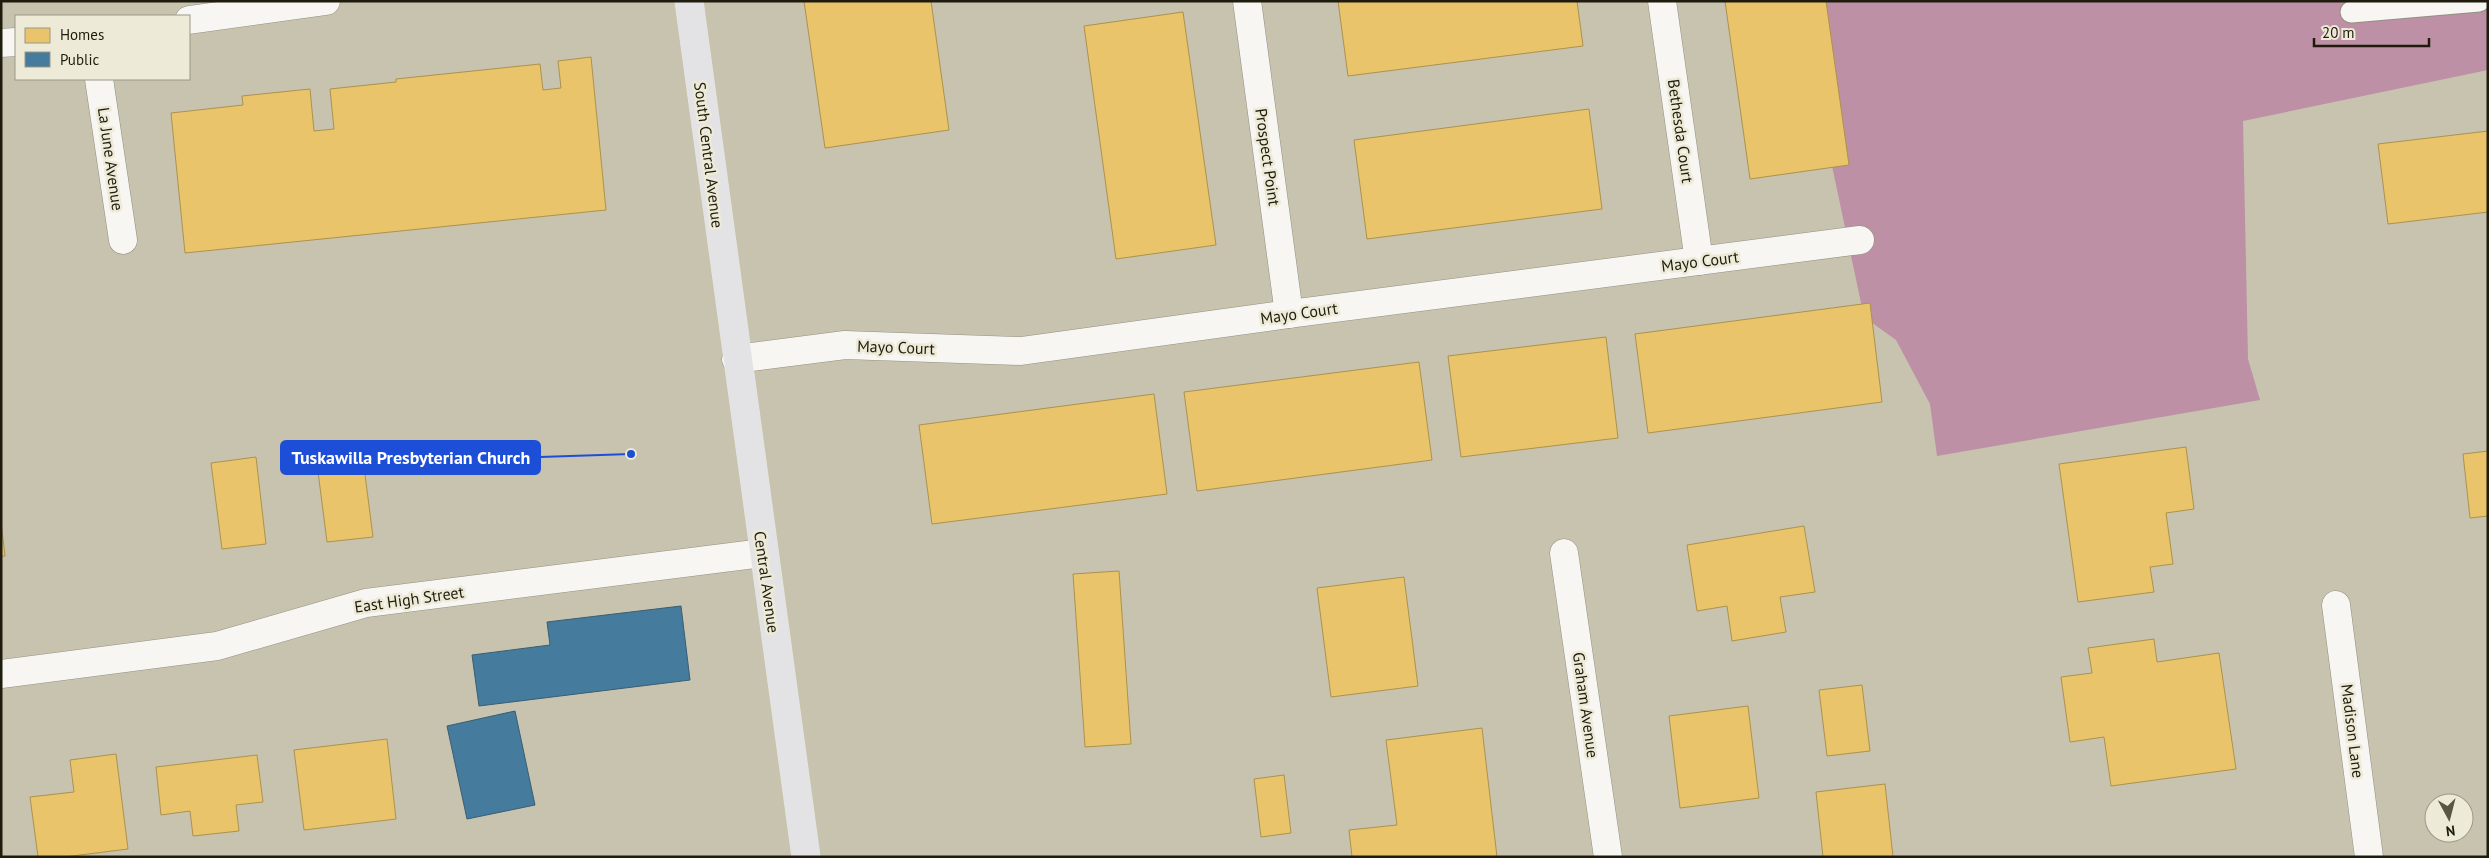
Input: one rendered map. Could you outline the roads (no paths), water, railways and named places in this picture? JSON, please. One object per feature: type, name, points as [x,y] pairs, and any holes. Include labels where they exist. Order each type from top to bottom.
[{"type":"main road","name":"South Central Avenue","points":[[689,1],[729,308]]},
{"type":"main road","name":"Central Avenue","points":[[729,308],[806,857]]},
{"type":"street","points":[[190,20],[326,1]]},
{"type":"street","name":"Prospect Point","points":[[1247,1],[1289,314]]},
{"type":"street","name":"Bethesda Court","points":[[1662,1],[1699,261]]},
{"type":"street","points":[[1,43],[15,42]]},
{"type":"street","name":"La June Avenue","points":[[99,80],[123,240]]},
{"type":"street","name":"Mayo Court","points":[[736,359],[845,345],[1021,351],[1289,314],[1860,240]]},
{"type":"street","name":"Graham Avenue","points":[[1564,553],[1608,857]]},
{"type":"street","name":"East High Street","points":[[1,674],[216,646],[366,603],[763,554]]},
{"type":"street","name":"Madison Lane","points":[[2336,605],[2369,857]]},
{"type":"lane","points":[[2351,12],[2479,1]]},
{"type":"place","name":"Tuskawilla Presbyterian Church","points":[[631,454]]}]
